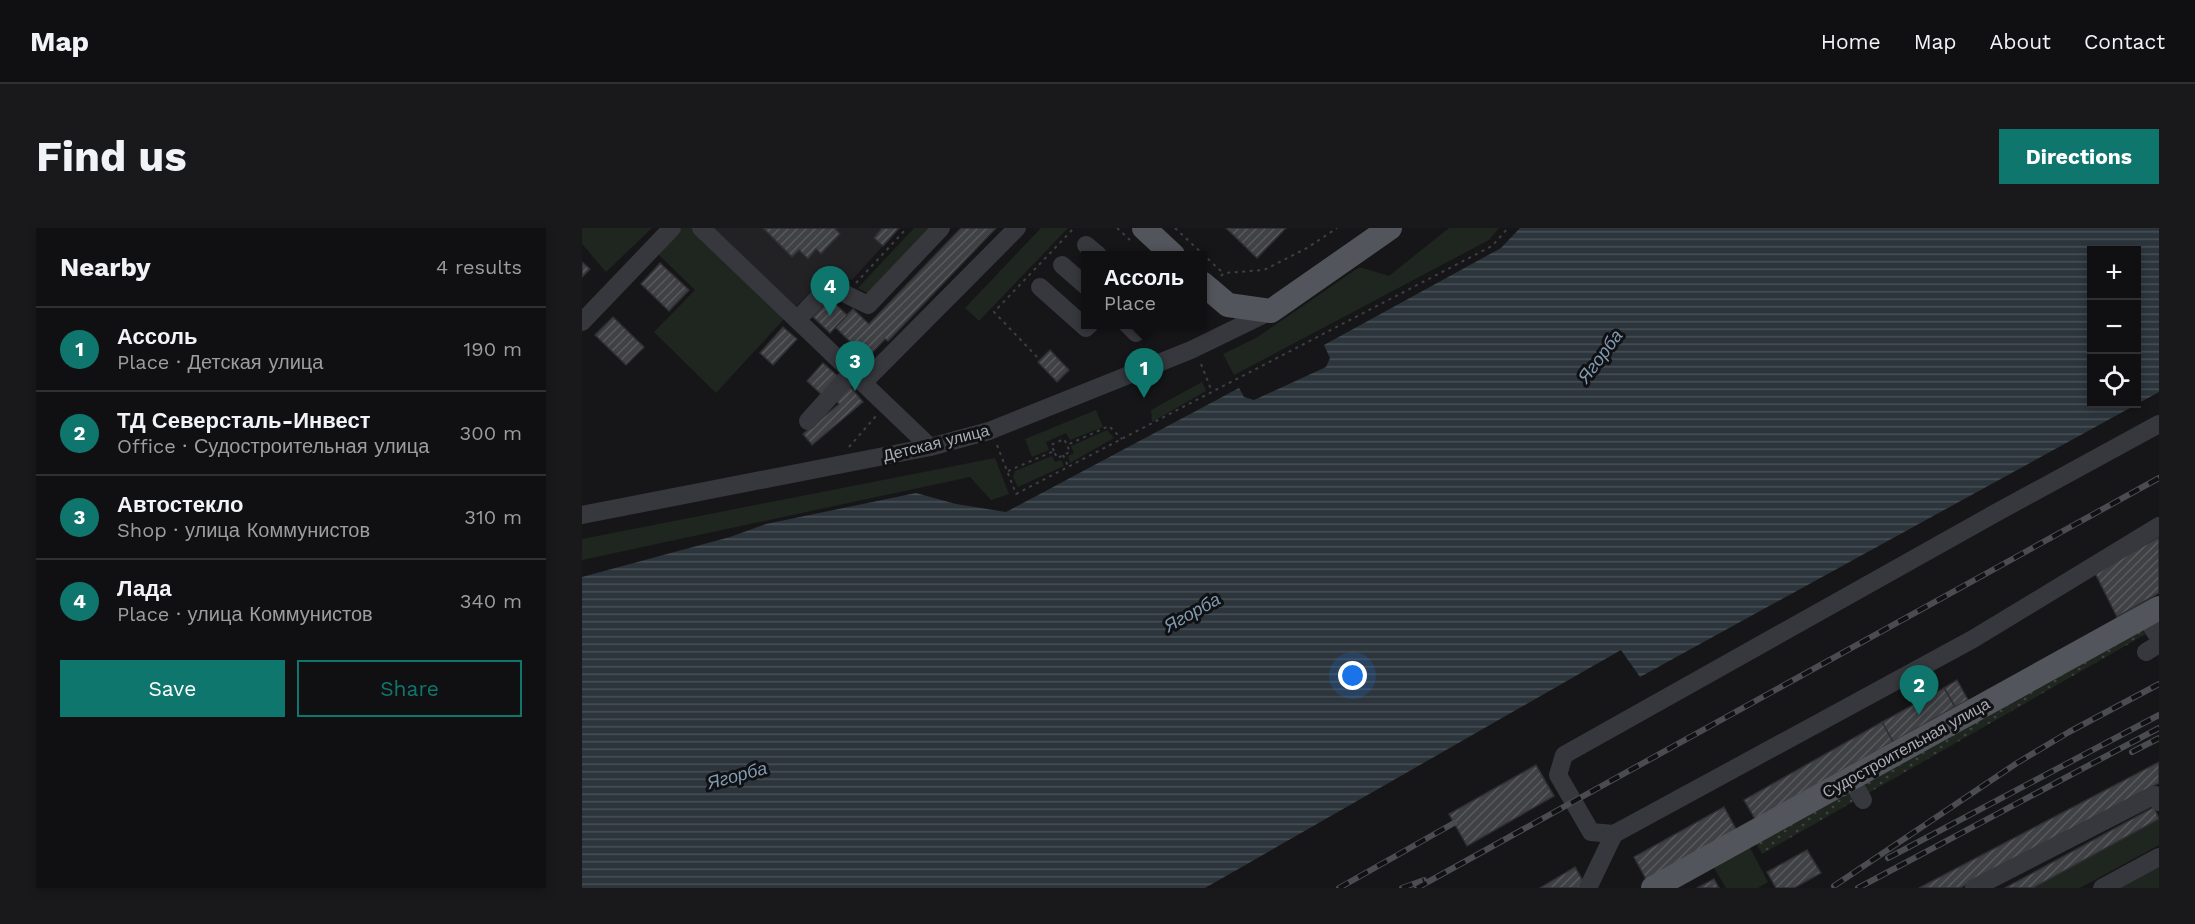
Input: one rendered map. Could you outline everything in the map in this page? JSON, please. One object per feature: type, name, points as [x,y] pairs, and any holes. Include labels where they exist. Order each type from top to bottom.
[{"type":"main road","points":[[1144,228],[1165,251]]},
{"type":"main road","points":[[1212,282],[1228,305],[1271,311],[1390,228]]},
{"type":"main road","name":"Судостроительная улица","points":[[1653,888],[1851,779],[2154,619]]},
{"type":"street","points":[[582,322],[672,228]]},
{"type":"street","points":[[701,228],[930,447]]},
{"type":"street","points":[[797,320],[829,286],[868,305],[941,228]]},
{"type":"street","points":[[808,421],[858,378],[1017,228]]},
{"type":"street","points":[[1062,265],[1081,282]]},
{"type":"street","points":[[1040,287],[1081,324]]},
{"type":"street","name":"Детская улица","points":[[582,515],[930,447],[989,430],[1191,350],[1271,311]]},
{"type":"street","points":[[2159,424],[1564,755],[1558,775],[1591,832],[1614,834],[1973,639],[2159,526]]},
{"type":"street","points":[[1851,779],[1863,800]]},
{"type":"street","points":[[1974,888],[2158,796]]},
{"type":"street","points":[[1588,888],[1614,834]]},
{"type":"street","points":[[2102,888],[2159,857]]},
{"type":"path","points":[[846,294],[907,228]]},
{"type":"path","points":[[1175,228],[1191,251]]},
{"type":"path","points":[[1212,282],[1264,270],[1307,248],[1337,228]]},
{"type":"path","points":[[996,443],[1016,494],[1492,246],[1508,228]]},
{"type":"path","points":[[1201,364],[1212,393]]},
{"type":"path","points":[[849,447],[878,414]]},
{"type":"path","points":[[1067,445],[1109,426],[1122,439]]},
{"type":"path","points":[[1064,439],[1070,452],[1057,458],[1054,451],[1051,445],[1064,439]]},
{"type":"path","points":[[1008,471],[1054,451]]},
{"type":"path","points":[[1063,455],[1068,467]]},
{"type":"shaded area","points":[[582,228],[652,228],[606,272],[582,244]]},
{"type":"shaded area","points":[[682,228],[692,228],[785,318],[716,393],[654,332],[695,290],[657,253]]},
{"type":"shaded area","points":[[709,228],[899,228],[852,280],[826,275],[794,309]]},
{"type":"shaded area","points":[[914,228],[934,228],[871,295],[858,288]]},
{"type":"shaded area","points":[[1041,228],[1068,228],[979,321],[965,308]]},
{"type":"shaded area","points":[[1449,228],[1499,228],[1489,240],[1234,375],[1223,354],[1256,338],[1358,268],[1389,276]]},
{"type":"shaded area","points":[[1202,382],[1206,391],[1152,422],[1151,410]]},
{"type":"shaded area","points":[[1096,410],[1103,427],[1070,440],[1066,433],[1046,442],[1049,450],[1032,457],[1025,439]]},
{"type":"shaded area","points":[[1107,430],[1114,438],[1070,463],[1068,456],[1074,453],[1071,446]]},
{"type":"shaded area","points":[[1052,456],[1055,462],[1061,460],[1064,466],[1018,487],[1013,477],[1015,471]]},
{"type":"shaded area","points":[[995,458],[1009,494],[991,500],[970,477],[582,560],[582,539]]},
{"type":"shaded area","points":[[2142,627],[2146,634],[1762,854],[1755,841]]},
{"type":"shaded area","points":[[2159,819],[2159,845],[2080,888],[2033,888]]},
{"type":"shaded area","points":[[1749,846],[1768,882],[1758,888],[1726,888],[1713,866]]},
{"type":"shaded area","points":[[2159,867],[2159,888],[2121,888]]},
{"type":"water","name":"Ягорба","points":[[1520,228],[2159,228],[2159,392],[2141,402],[2141,246],[2087,246],[2087,408],[2130,408],[1640,677],[1621,650],[1205,888],[582,888],[582,577],[730,537],[766,524],[916,493],[956,504],[1006,512],[1239,388],[1244,397],[1254,400],[1326,367],[1330,358],[1324,345],[1501,248]]},
{"type":"building","points":[[763,228],[835,228],[840,234],[821,254],[816,249],[808,259],[799,250],[792,257]]},
{"type":"building","points":[[882,228],[899,228],[883,246],[874,238]]},
{"type":"building","points":[[961,228],[996,228],[888,341],[885,339],[867,358],[835,327],[853,309],[869,324]]},
{"type":"building","points":[[1226,228],[1286,228],[1257,258]]},
{"type":"building","points":[[582,262],[590,269],[582,277]]},
{"type":"building","points":[[660,263],[689,290],[669,311],[641,284]]},
{"type":"building","points":[[830,299],[847,315],[830,333],[813,317]]},
{"type":"building","points":[[613,317],[644,347],[626,365],[595,335]]},
{"type":"building","points":[[783,327],[797,339],[773,365],[760,353]]},
{"type":"building","points":[[1050,350],[1069,370],[1057,382],[1038,362]]},
{"type":"building","points":[[823,363],[840,378],[823,396],[807,381]]},
{"type":"building","points":[[849,385],[863,402],[812,445],[803,434],[839,404],[834,397]]},
{"type":"building","points":[[2159,537],[2159,593],[2117,617],[2095,573]]},
{"type":"building","points":[[1957,680],[1968,700],[1955,707],[1944,688]]},
{"type":"building","points":[[1944,688],[1955,707],[1893,742],[1882,722]]},
{"type":"building","points":[[1882,722],[1893,742],[1755,819],[1744,800]]},
{"type":"building","points":[[2159,762],[2159,783],[1960,888],[1919,888]]},
{"type":"building","points":[[1536,765],[1554,796],[1467,846],[1449,814]]},
{"type":"building","points":[[1724,807],[1737,831],[1647,881],[1634,857]]},
{"type":"building","points":[[2154,807],[2159,819],[2033,888],[2005,888]]},
{"type":"building","points":[[1807,850],[1821,873],[1794,888],[1776,888],[1767,872]]},
{"type":"building","points":[[1575,867],[1586,886],[1582,888],[1540,888]]},
{"type":"building","points":[[1714,879],[1719,888],[1697,888]]},
{"type":"railway","points":[[1417,888],[2159,478]]},
{"type":"railway","points":[[1834,886],[2017,763],[2069,732],[2159,684]]},
{"type":"railway","points":[[1888,858],[2159,715]]},
{"type":"railway","points":[[1858,888],[2159,728]]},
{"type":"railway","points":[[2132,752],[2159,738]]},
{"type":"railway","points":[[1339,888],[1454,823]]},
{"type":"railway","points":[[1402,888],[1424,880]]},
{"type":"place","name":"Лада","points":[[830,316]]},
{"type":"place","name":"Автостекло","points":[[855,391]]},
{"type":"place","name":"Ассоль","points":[[1144,398]]},
{"type":"place","name":"ТД Северсталь-Инвест","points":[[1919,715]]}]
